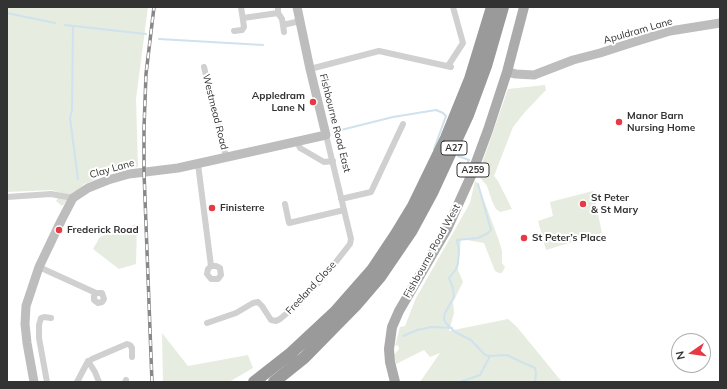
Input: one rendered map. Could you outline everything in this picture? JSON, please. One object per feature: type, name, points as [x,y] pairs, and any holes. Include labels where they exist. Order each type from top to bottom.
[{"type":"highway","name":"A27","points":[[254,382],[291,353],[336,312],[372,270],[396,234],[416,200],[446,138],[470,79],[492,7]]},
{"type":"highway","name":"A27","points":[[274,382],[304,358],[356,305],[380,277],[412,230],[438,181],[468,115],[486,66],[503,7]]},
{"type":"main road","name":"Fishbourne Road West","points":[[395,382],[390,362],[389,349],[392,327],[399,311],[447,229],[460,203],[488,130],[507,72],[524,7]]},
{"type":"street","points":[[234,31],[242,30],[244,27],[241,7]]},
{"type":"street","name":"Fishbourne Road East","points":[[297,7],[310,69],[351,239],[350,244]]},
{"type":"street","points":[[310,69],[379,51],[449,67],[463,43],[453,7]]},
{"type":"street","points":[[243,18],[278,10],[282,19],[283,28],[300,21]]},
{"type":"street","name":"Apuldram Lane","points":[[507,72],[534,75],[563,64],[670,31],[720,22]]},
{"type":"street","name":"Westmead Road","points":[[204,67],[226,157]]},
{"type":"street","points":[[341,199],[372,192],[403,124]]},
{"type":"street","name":"Clay Lane","points":[[34,382],[27,344],[25,324],[26,306],[39,267],[73,198],[88,188],[129,174],[198,164],[326,135]]},
{"type":"street","points":[[296,142],[300,148],[324,162],[333,161]]},
{"type":"street","points":[[198,164],[211,266]]},
{"type":"street","points":[[7,196],[51,194],[73,198]]},
{"type":"street","points":[[285,204],[289,223],[344,210]]},
{"type":"street","name":"Freeland Close","points":[[207,323],[236,313],[252,303],[258,302],[271,320],[276,321],[280,319],[299,303],[324,277],[350,244]]},
{"type":"street","points":[[39,267],[96,293]]},
{"type":"street","points":[[47,382],[39,338],[39,325],[41,318],[44,316],[50,318]]},
{"type":"street","points":[[77,382],[88,362],[127,344],[132,348],[132,358]]},
{"type":"street","points":[[88,362],[95,372],[99,382]]},
{"type":"shaded area","points":[[7,7],[148,7],[136,99],[138,167],[96,173],[97,179],[84,184],[62,206],[56,201],[61,193],[52,190],[7,192]]},
{"type":"shaded area","points":[[545,85],[546,90],[513,127],[494,176],[512,209],[500,212],[496,209],[492,201],[487,186],[478,175],[508,89]]},
{"type":"shaded area","points":[[475,181],[478,184],[498,238],[502,251],[502,263],[505,267],[502,273],[495,271],[484,243],[461,239],[458,270],[463,282],[453,302],[454,313],[449,331],[508,319],[517,327],[562,382],[420,382],[440,353],[430,357],[424,350],[396,364],[394,355],[399,349],[398,345],[395,346],[400,327],[405,326],[416,298],[470,203]]},
{"type":"shaded area","points":[[593,191],[602,233],[546,250],[538,221],[553,216],[550,202]]},
{"type":"shaded area","points":[[137,224],[136,264],[119,269],[93,249],[100,237]]},
{"type":"shaded area","points":[[162,333],[188,366],[248,355],[253,368],[229,382],[163,382]]},
{"type":"waterway","points":[[7,13],[55,23]]},
{"type":"waterway","points":[[65,25],[146,34]]},
{"type":"waterway","points":[[73,27],[72,110],[70,118],[78,179]]},
{"type":"waterway","points":[[159,39],[263,45]]},
{"type":"waterway","points":[[337,131],[393,117],[436,110],[446,116],[434,149]]},
{"type":"waterway","points":[[458,156],[469,160],[461,176]]},
{"type":"waterway","points":[[478,184],[491,230],[478,238],[457,240],[459,250],[458,263],[456,269],[449,278],[453,288],[454,297],[445,313],[445,322],[455,332],[471,340],[485,355],[507,355],[535,368],[535,382]]},
{"type":"waterway","points":[[403,336],[417,330],[431,327],[452,328]]},
{"type":"waterway","points":[[460,382],[480,375],[490,356]]},
{"type":"railway","points":[[152,382],[144,172],[144,128],[146,74],[154,7]]},
{"type":"place","name":"Appledram Lane N","points":[[313,102]]},
{"type":"place","name":"Manor Barn Nursing Home","points":[[619,122]]},
{"type":"place","name":"St Peter & St Mary","points":[[583,204]]},
{"type":"place","name":"Finisterre","points":[[212,208]]},
{"type":"place","name":"Frederick Road","points":[[59,230]]},
{"type":"place","name":"St Peter’s Place","points":[[524,238]]}]
